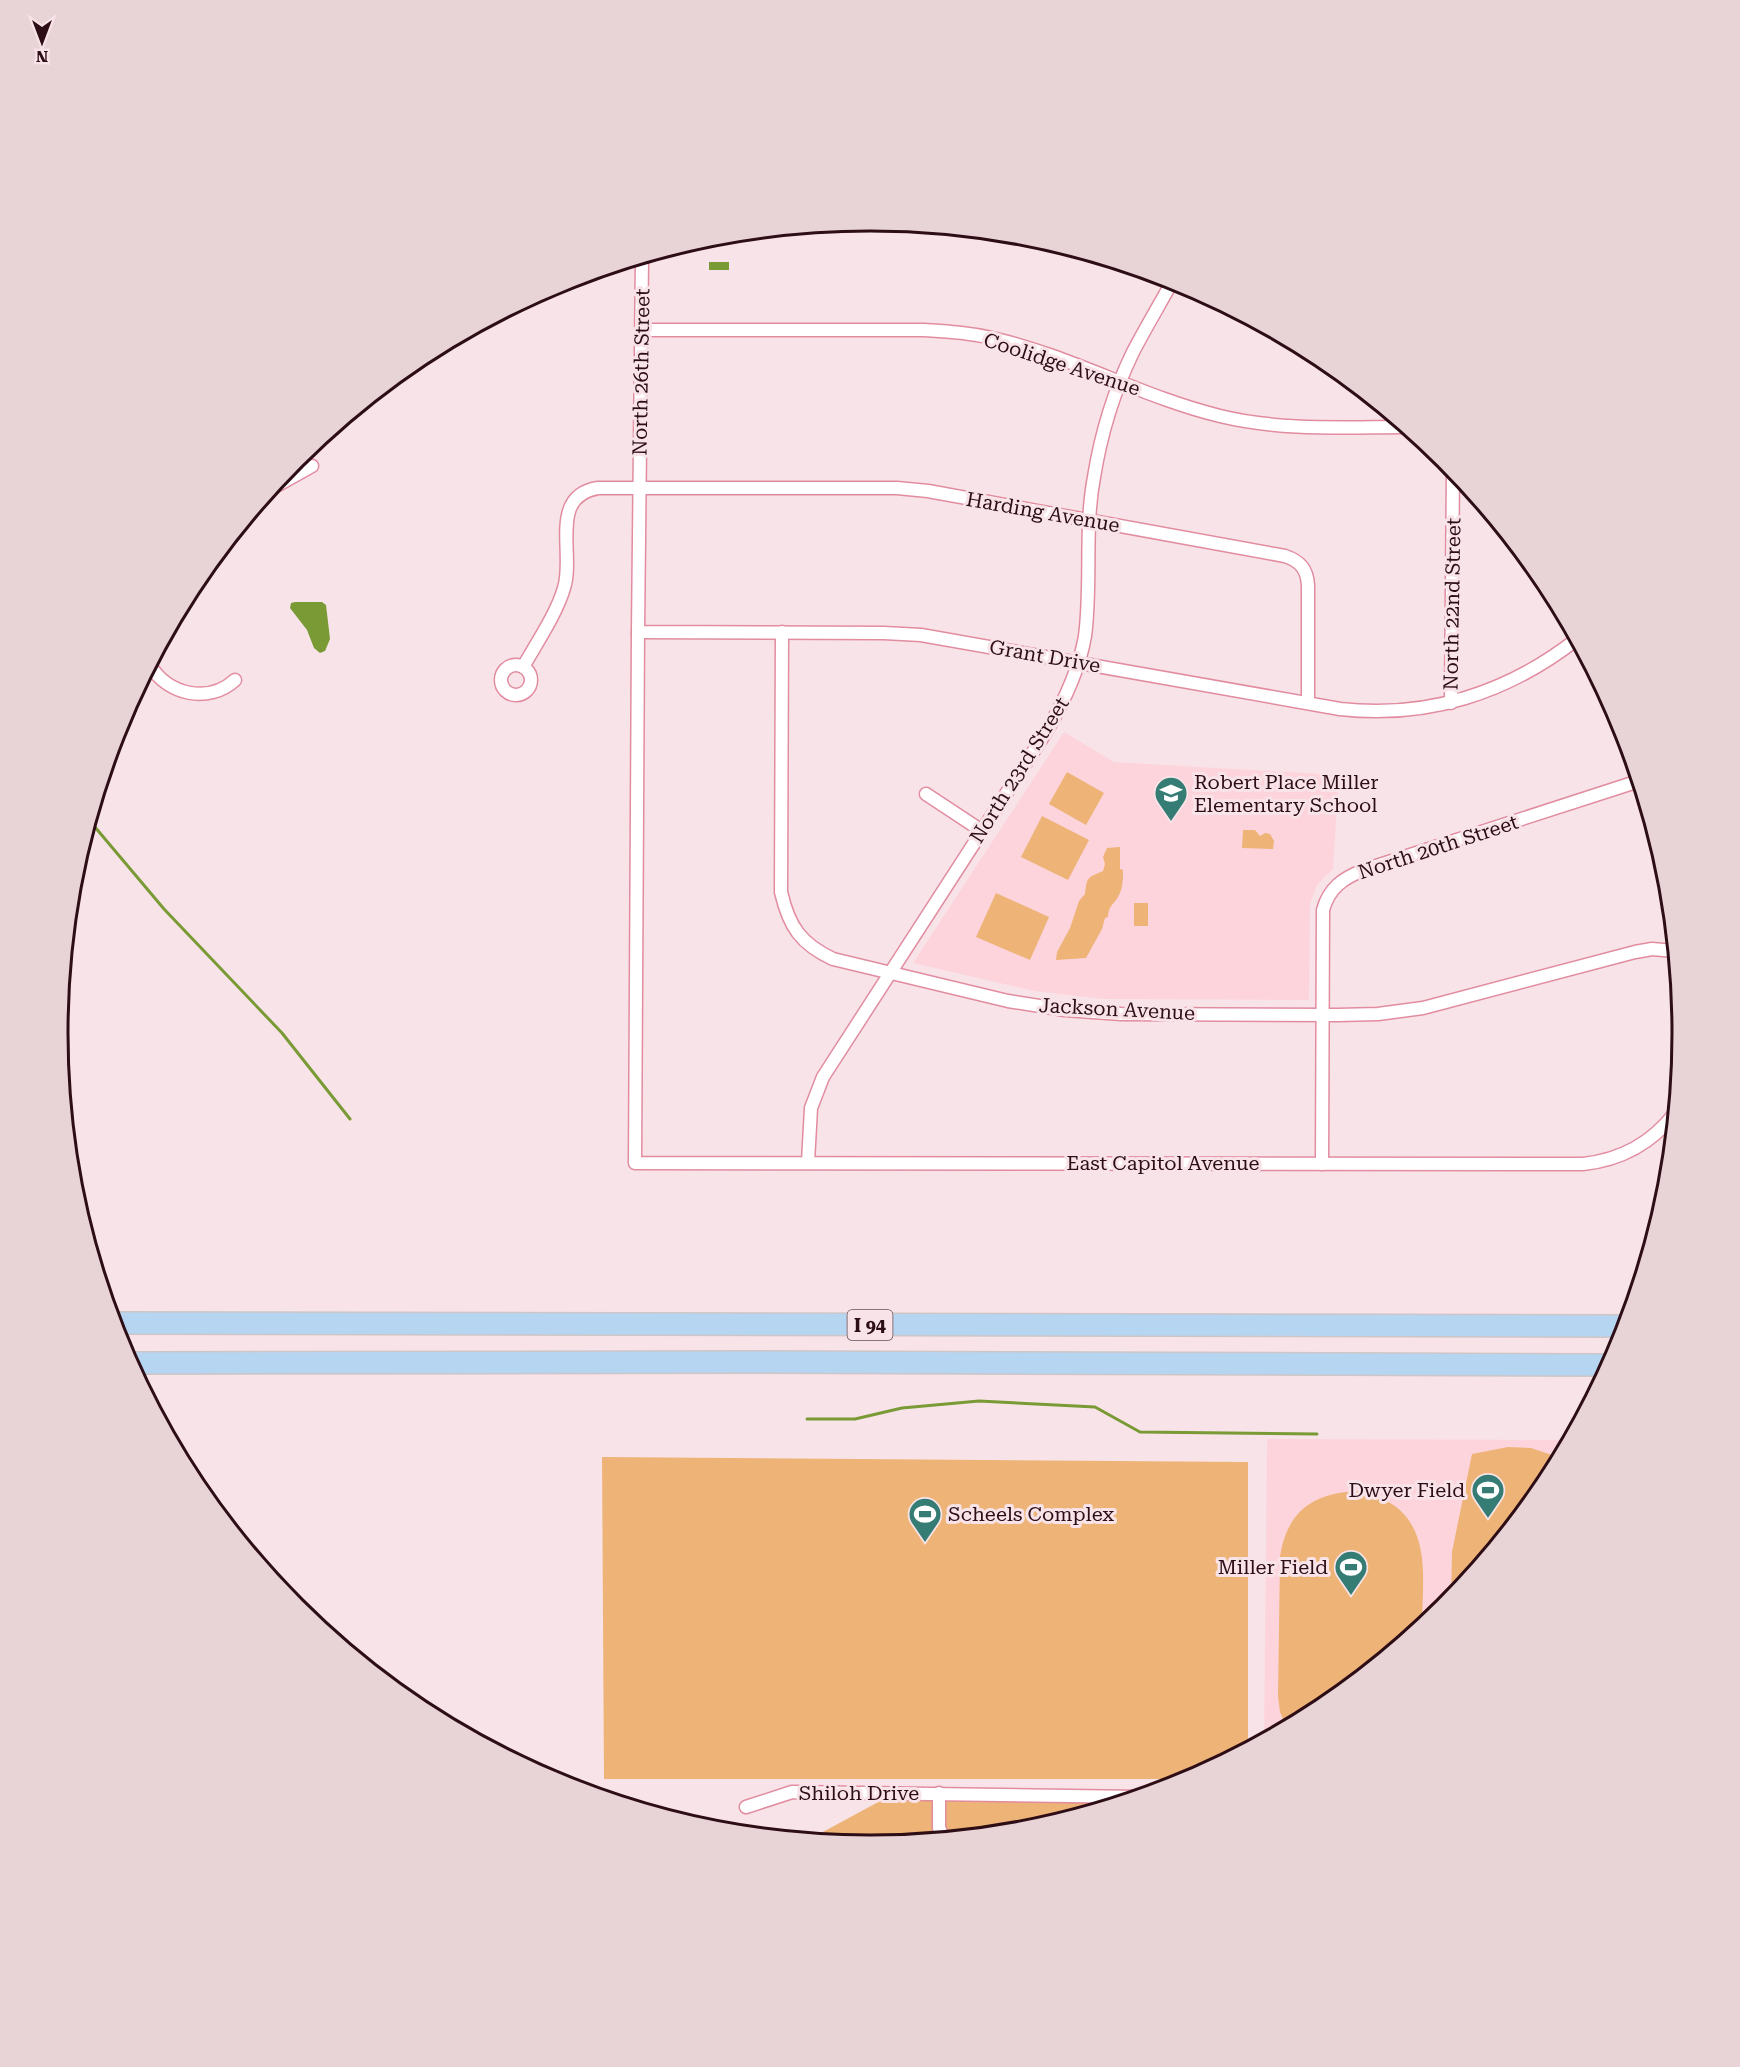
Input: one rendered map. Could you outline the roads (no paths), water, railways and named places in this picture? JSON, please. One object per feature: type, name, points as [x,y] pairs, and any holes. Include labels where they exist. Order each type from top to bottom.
[{"type":"highway","name":"I 94","points":[[122,1323],[1617,1326]]},
{"type":"highway","name":"I 94","points":[[139,1363],[760,1362],[1600,1365]]},
{"type":"street","name":"North 26th Street","points":[[640,488],[642,264]]},
{"type":"street","name":"North 23rd Street","points":[[808,1162],[809,1119],[818,1087],[1057,714],[1072,682],[1079,662],[1087,615],[1088,520],[1097,459],[1120,382],[1133,352],[1168,289]]},
{"type":"street","name":"Coolidge Avenue","points":[[641,330],[924,330],[969,334],[1013,344],[1201,411],[1242,421],[1306,427],[1395,427]]},
{"type":"street","points":[[293,477],[312,466]]},
{"type":"street","name":"North 22nd Street","points":[[1450,703],[1453,483]]},
{"type":"street","points":[[638,632],[640,488]]},
{"type":"street","name":"Harding Avenue","points":[[523,667],[564,590],[567,575],[567,520],[571,503],[576,497],[591,489],[879,488],[914,490],[1088,520],[1285,556],[1298,562],[1306,572],[1308,585],[1308,703]]},
{"type":"street","name":"Grant Drive","points":[[638,632],[921,635],[1308,703],[1355,710],[1386,711],[1419,709],[1479,694],[1520,677],[1571,643]]},
{"type":"street","name":"East Capitol Avenue","points":[[638,632],[635,1163],[1596,1163],[1622,1155],[1646,1142],[1667,1122]]},
{"type":"street","name":"Jackson Avenue","points":[[782,632],[781,892],[784,906],[795,930],[812,948],[833,959],[1008,1001],[1084,1012],[1323,1015],[1378,1014],[1415,1009],[1643,950],[1668,950]]},
{"type":"street","points":[[155,670],[171,688],[188,693],[215,692],[235,680]]},
{"type":"street","name":"North 20th Street","points":[[1322,1164],[1323,910],[1330,893],[1344,879],[1364,870],[1632,783]]},
{"type":"street","points":[[926,794],[982,831]]},
{"type":"street","name":"Shiloh Drive","points":[[746,1807],[792,1792],[1117,1797]]},
{"type":"street","name":"Shiloh Drive","points":[[939,1793],[939,1828],[941,1832]]},
{"type":"waterway","points":[[95,827],[164,909],[282,1033],[350,1119]]},
{"type":"waterway","points":[[807,1419],[855,1419],[902,1408],[979,1401],[1095,1407],[1140,1432],[1317,1434]]},
{"type":"place","name":"Robert Place Miller Elementary School","points":[[1171,822]]},
{"type":"place","name":"Dwyer Field","points":[[1488,1519]]},
{"type":"place","name":"Scheels Complex","points":[[925,1543]]},
{"type":"place","name":"Miller Field","points":[[1351,1596]]}]
